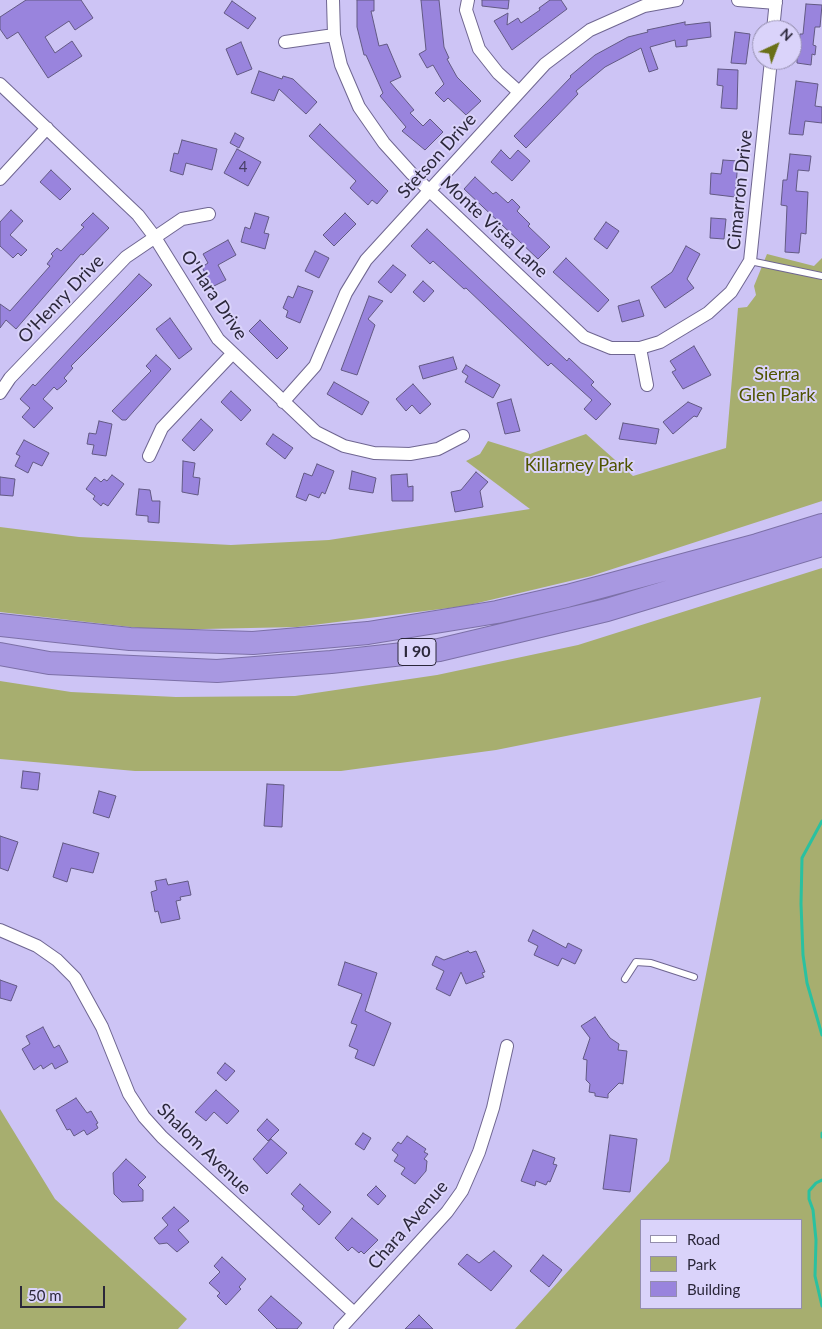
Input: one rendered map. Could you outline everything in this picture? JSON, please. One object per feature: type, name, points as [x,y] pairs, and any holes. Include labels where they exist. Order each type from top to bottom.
[{"type":"highway","name":"I 90","points":[[567,596],[822,510]]},
{"type":"highway","name":"I 90","points":[[0,625],[130,639],[253,643],[368,634],[497,612],[567,596],[757,545],[822,525]]},
{"type":"highway","name":"I 90","points":[[0,654],[49,663],[217,671],[331,662],[439,650],[607,610],[822,545]]},
{"type":"street","name":"Monte Vista Lane","points":[[333,0],[334,35],[341,65],[359,107],[384,143],[430,190],[584,336],[611,348],[640,348],[660,342]]},
{"type":"street","points":[[468,0],[466,10],[479,49],[498,73],[519,92]]},
{"type":"street","name":"Stetson Drive","points":[[283,402],[315,366],[346,293],[366,260],[545,64],[590,30],[644,6],[677,0]]},
{"type":"street","points":[[738,0],[776,1],[775,20]]},
{"type":"street","points":[[285,42],[334,35]]},
{"type":"street","name":"Cimarron Drive","points":[[660,342],[708,313],[731,292],[750,261],[755,232],[770,70]]},
{"type":"street","name":"O'Hara Drive","points":[[0,84],[118,194],[154,236],[218,339],[316,432],[344,446],[374,454],[410,454],[438,449],[463,436]]},
{"type":"street","points":[[0,179],[47,128]]},
{"type":"street","name":"O'Henry Drive","points":[[0,393],[10,378],[126,256],[182,219],[209,214]]},
{"type":"street","points":[[640,348],[647,385]]},
{"type":"street","points":[[149,456],[162,428],[232,354]]},
{"type":"street","name":"Shalom Avenue","points":[[0,930],[37,946],[57,960],[75,978],[102,1027],[129,1094],[144,1117],[162,1137],[354,1313]]},
{"type":"street","name":"Chara Avenue","points":[[340,1329],[447,1212],[462,1191],[479,1152],[493,1108],[507,1046]]},
{"type":"lane","points":[[750,261],[822,276]]},
{"type":"lane","points":[[625,979],[636,962],[650,963],[694,977]]},
{"type":"green space","points":[[767,254],[814,266],[822,258],[822,501],[591,576],[465,606],[297,627],[157,630],[0,612],[0,527],[79,537],[231,545],[329,540],[530,509],[466,461],[480,454],[488,441],[530,454],[586,434],[633,476],[726,448],[738,308],[747,307],[756,295],[754,286]]},
{"type":"green space","points":[[822,568],[822,1329],[515,1329],[669,1161],[761,697],[496,750],[341,771],[135,771],[0,759],[0,681],[71,692],[176,697],[295,696],[437,675],[578,645]]},
{"type":"green space","points":[[0,1109],[55,1199],[187,1319],[178,1329],[0,1329]]},
{"type":"building","points":[[26,0],[81,0],[93,18],[75,30],[69,21],[45,37],[55,53],[72,41],[82,56],[48,78],[18,32],[7,39],[0,29],[0,17]]},
{"type":"building","points":[[357,0],[374,0],[374,11],[371,11],[379,46],[387,44],[401,77],[390,82],[414,110],[410,113],[423,126],[430,119],[443,132],[425,150],[402,131],[406,127],[380,96],[383,93],[366,55],[364,55],[357,27]]},
{"type":"building","points":[[421,0],[439,0],[444,47],[449,58],[447,59],[457,77],[481,101],[466,115],[448,98],[444,102],[435,93],[444,84],[433,65],[427,68],[419,54],[426,50]]},
{"type":"building","points":[[482,0],[509,0],[508,9],[482,6]]},
{"type":"building","points":[[550,0],[561,0],[567,9],[512,50],[494,21],[508,13],[507,25],[518,18],[521,23],[540,10],[539,8]]},
{"type":"building","points":[[232,1],[256,18],[248,29],[224,13]]},
{"type":"building","points":[[806,4],[822,5],[820,27],[815,27],[813,45],[816,46],[815,55],[812,54],[811,65],[802,64]]},
{"type":"building","points":[[685,22],[685,25],[710,22],[711,37],[687,40],[687,46],[676,47],[675,40],[650,47],[658,69],[649,72],[641,48],[605,67],[576,91],[578,94],[526,148],[514,136],[570,76],[595,55],[628,37],[648,32],[647,30]]},
{"type":"building","points":[[735,32],[750,34],[746,64],[731,63]]},
{"type":"building","points":[[241,42],[252,69],[237,75],[226,49]]},
{"type":"building","points":[[718,69],[738,70],[737,109],[721,108],[723,86],[717,85]]},
{"type":"building","points":[[259,71],[282,79],[283,76],[293,79],[317,102],[306,114],[279,89],[274,101],[251,93]]},
{"type":"building","points":[[796,81],[818,84],[815,106],[822,107],[822,123],[805,121],[803,135],[789,134]]},
{"type":"building","points":[[320,124],[388,191],[377,204],[372,200],[368,205],[350,188],[356,181],[309,136]]},
{"type":"building","points":[[235,133],[244,138],[239,148],[230,143]]},
{"type":"building","points":[[182,140],[217,149],[212,170],[186,163],[183,175],[170,171],[174,153],[178,154]]},
{"type":"building","points":[[237,149],[261,162],[248,186],[224,173]]},
{"type":"building","points":[[501,150],[510,159],[518,150],[530,161],[512,181],[491,162]]},
{"type":"building","points":[[790,154],[811,156],[809,171],[798,170],[796,191],[808,192],[806,234],[801,233],[799,253],[785,252],[787,206],[781,205],[783,180],[787,180]]},
{"type":"building","points":[[723,160],[738,161],[735,197],[710,194],[711,173],[721,174]]},
{"type":"building","points":[[51,170],[71,189],[60,200],[40,182]]},
{"type":"building","points":[[475,177],[493,194],[496,192],[508,203],[512,199],[520,207],[517,211],[530,224],[528,226],[550,247],[538,259],[464,189]]},
{"type":"building","points":[[11,210],[23,221],[10,235],[27,250],[21,256],[18,253],[13,258],[0,246],[0,222]]},
{"type":"building","points":[[93,213],[109,228],[83,255],[81,254],[16,329],[6,320],[0,328],[0,304],[10,311],[50,266],[47,264],[53,256],[51,254],[57,248],[61,251],[84,227],[81,225]]},
{"type":"building","points":[[255,213],[269,217],[264,233],[269,234],[265,249],[241,242],[245,227],[250,229]]},
{"type":"building","points":[[345,213],[356,224],[334,246],[323,235]]},
{"type":"building","points":[[711,218],[726,219],[724,239],[710,238]]},
{"type":"building","points":[[606,222],[619,231],[607,249],[594,239]]},
{"type":"building","points":[[427,229],[567,361],[569,358],[594,382],[591,385],[611,404],[596,420],[584,409],[592,400],[551,363],[548,366],[466,288],[464,289],[433,261],[430,264],[411,246]]},
{"type":"building","points":[[228,240],[236,255],[218,265],[226,280],[212,287],[202,267],[208,263],[203,254]]},
{"type":"building","points":[[686,246],[700,254],[687,279],[694,288],[665,308],[651,287],[672,272]]},
{"type":"building","points":[[315,251],[329,258],[319,278],[305,271]]},
{"type":"building","points":[[566,258],[609,300],[598,312],[553,272]]},
{"type":"building","points":[[393,265],[406,275],[391,293],[378,282]]},
{"type":"building","points":[[139,274],[152,285],[71,366],[73,368],[64,378],[67,381],[57,390],[54,387],[43,399],[53,408],[34,428],[22,417],[30,408],[20,399],[33,384],[35,386]]},
{"type":"building","points":[[423,281],[434,291],[424,302],[413,292]]},
{"type":"building","points":[[298,286],[313,291],[300,323],[286,317],[288,311],[283,308],[288,296],[293,298]]},
{"type":"building","points":[[369,296],[383,301],[368,319],[375,325],[357,375],[341,370]]},
{"type":"building","points":[[639,300],[644,316],[622,322],[618,306]]},
{"type":"building","points":[[170,318],[192,349],[179,359],[156,329]]},
{"type":"building","points":[[260,320],[288,348],[277,359],[249,331]]},
{"type":"building","points":[[694,346],[711,375],[683,389],[672,372],[676,370],[670,361]]},
{"type":"building","points":[[156,355],[171,369],[126,420],[122,420],[112,411],[151,371],[146,366]]},
{"type":"building","points":[[453,357],[457,369],[423,379],[419,366]]},
{"type":"building","points":[[466,365],[500,385],[493,398],[465,382],[468,376],[462,372]]},
{"type":"building","points":[[334,382],[369,402],[362,415],[327,394]]},
{"type":"building","points":[[413,384],[431,404],[420,414],[412,405],[406,411],[396,399]]},
{"type":"building","points":[[231,391],[251,410],[241,421],[221,402]]},
{"type":"building","points":[[511,399],[520,431],[505,434],[497,403]]},
{"type":"building","points":[[688,402],[702,408],[697,417],[694,416],[673,434],[663,422]]},
{"type":"building","points":[[201,419],[213,430],[194,451],[182,440]]},
{"type":"building","points":[[99,421],[112,424],[106,456],[92,454],[94,445],[87,444],[89,433],[96,434]]},
{"type":"building","points":[[623,423],[659,429],[656,444],[619,439]]},
{"type":"building","points":[[273,434],[293,448],[285,459],[266,444]]},
{"type":"building","points":[[24,440],[49,453],[42,466],[33,462],[28,473],[15,466],[20,456],[16,454]]},
{"type":"building","points":[[183,461],[195,463],[193,477],[200,478],[198,495],[182,492]]},
{"type":"building","points":[[317,464],[334,471],[325,494],[322,492],[319,498],[309,494],[306,501],[296,497],[304,473],[312,476]]},
{"type":"building","points":[[352,471],[376,478],[373,493],[349,489]]},
{"type":"building","points":[[476,472],[488,482],[480,491],[483,507],[455,512],[451,492],[461,490]]},
{"type":"building","points":[[407,474],[408,487],[413,486],[413,501],[392,501],[391,475]]},
{"type":"building","points":[[112,475],[124,484],[108,506],[103,503],[101,506],[93,499],[95,496],[86,489],[95,477],[101,482],[104,479],[107,481]]},
{"type":"building","points":[[0,477],[15,479],[13,496],[0,495]]},
{"type":"building","points":[[139,489],[150,490],[152,501],[160,501],[159,523],[148,522],[148,516],[136,515]]},
{"type":"building","points":[[23,771],[40,773],[38,790],[21,788]]},
{"type":"building","points":[[267,784],[284,785],[282,827],[264,826]]},
{"type":"building","points":[[99,791],[116,796],[109,818],[93,813]]},
{"type":"building","points":[[0,836],[18,842],[8,871],[0,868]]},
{"type":"building","points":[[63,843],[99,853],[93,873],[71,868],[67,882],[53,877]]},
{"type":"building","points":[[166,879],[168,885],[188,881],[191,895],[180,897],[181,900],[176,901],[180,919],[161,923],[158,911],[155,912],[151,892],[157,890],[155,881]]},
{"type":"building","points":[[533,930],[566,948],[568,943],[582,950],[575,964],[562,958],[558,966],[534,955],[538,946],[528,941]]},
{"type":"building","points":[[468,951],[470,953],[476,951],[485,972],[482,973],[484,977],[466,984],[461,972],[450,996],[436,989],[444,971],[432,965],[436,956],[444,960]]},
{"type":"building","points":[[345,962],[377,973],[365,1011],[391,1023],[374,1066],[355,1058],[358,1050],[349,1046],[357,1025],[351,1023],[362,994],[338,985]]},
{"type":"building","points":[[0,980],[17,986],[11,1001],[0,998]]},
{"type":"building","points":[[595,1017],[610,1038],[619,1044],[618,1050],[627,1051],[623,1084],[619,1083],[608,1094],[608,1098],[595,1096],[595,1093],[589,1092],[590,1084],[586,1080],[587,1060],[583,1059],[590,1038],[581,1026]]},
{"type":"building","points":[[43,1027],[54,1048],[59,1045],[68,1062],[55,1069],[52,1063],[43,1069],[41,1065],[34,1070],[22,1049],[30,1044],[26,1036]]},
{"type":"building","points":[[225,1063],[235,1071],[226,1081],[217,1073]]},
{"type":"building","points":[[216,1090],[239,1111],[227,1124],[214,1112],[206,1121],[195,1112]]},
{"type":"building","points":[[76,1098],[87,1113],[91,1111],[98,1123],[96,1124],[98,1128],[87,1135],[84,1130],[74,1136],[70,1129],[67,1130],[56,1110]]},
{"type":"building","points":[[267,1119],[279,1130],[268,1141],[257,1130]]},
{"type":"building","points":[[363,1133],[371,1138],[364,1150],[355,1144]]},
{"type":"building","points":[[610,1135],[637,1139],[630,1192],[603,1189]]},
{"type":"building","points":[[407,1136],[426,1149],[424,1152],[428,1154],[424,1159],[427,1161],[426,1171],[415,1184],[401,1174],[405,1168],[394,1161],[398,1155],[392,1150],[398,1142],[401,1144]]},
{"type":"building","points":[[271,1139],[287,1153],[267,1174],[253,1159]]},
{"type":"building","points":[[533,1150],[555,1158],[553,1164],[557,1165],[550,1182],[548,1181],[546,1185],[536,1181],[535,1186],[521,1181]]},
{"type":"building","points":[[126,1159],[146,1177],[138,1185],[143,1190],[143,1201],[122,1202],[114,1194],[113,1173]]},
{"type":"building","points":[[300,1184],[331,1212],[319,1225],[302,1209],[304,1206],[291,1194]]},
{"type":"building","points":[[376,1186],[386,1196],[378,1205],[367,1195]]},
{"type":"building","points":[[174,1207],[189,1221],[178,1230],[189,1242],[177,1252],[167,1243],[159,1244],[154,1238],[168,1225],[162,1218]]},
{"type":"building","points":[[352,1218],[378,1240],[364,1254],[361,1251],[359,1253],[352,1247],[348,1251],[335,1238]]},
{"type":"building","points":[[494,1251],[512,1266],[491,1291],[458,1264],[467,1254],[479,1263]]},
{"type":"building","points":[[543,1255],[562,1270],[549,1287],[530,1271]]},
{"type":"building","points":[[222,1257],[246,1279],[239,1287],[241,1289],[226,1305],[217,1296],[220,1293],[209,1283],[220,1272],[214,1266]]},
{"type":"building","points":[[271,1296],[302,1323],[297,1329],[277,1329],[258,1310]]},
{"type":"building","points":[[419,1315],[433,1329],[405,1329]]},
{"type":"waterway","points":[[822,821],[802,858],[801,904],[803,955],[807,983],[822,1035]]},
{"type":"waterway","points":[[822,1180],[816,1183],[809,1191],[816,1240],[815,1276],[822,1306]]},
{"type":"park label","name":"Sierra Glen Park","points":[[777,384]]},
{"type":"park label","name":"Killarney Park","points":[[579,465]]}]
